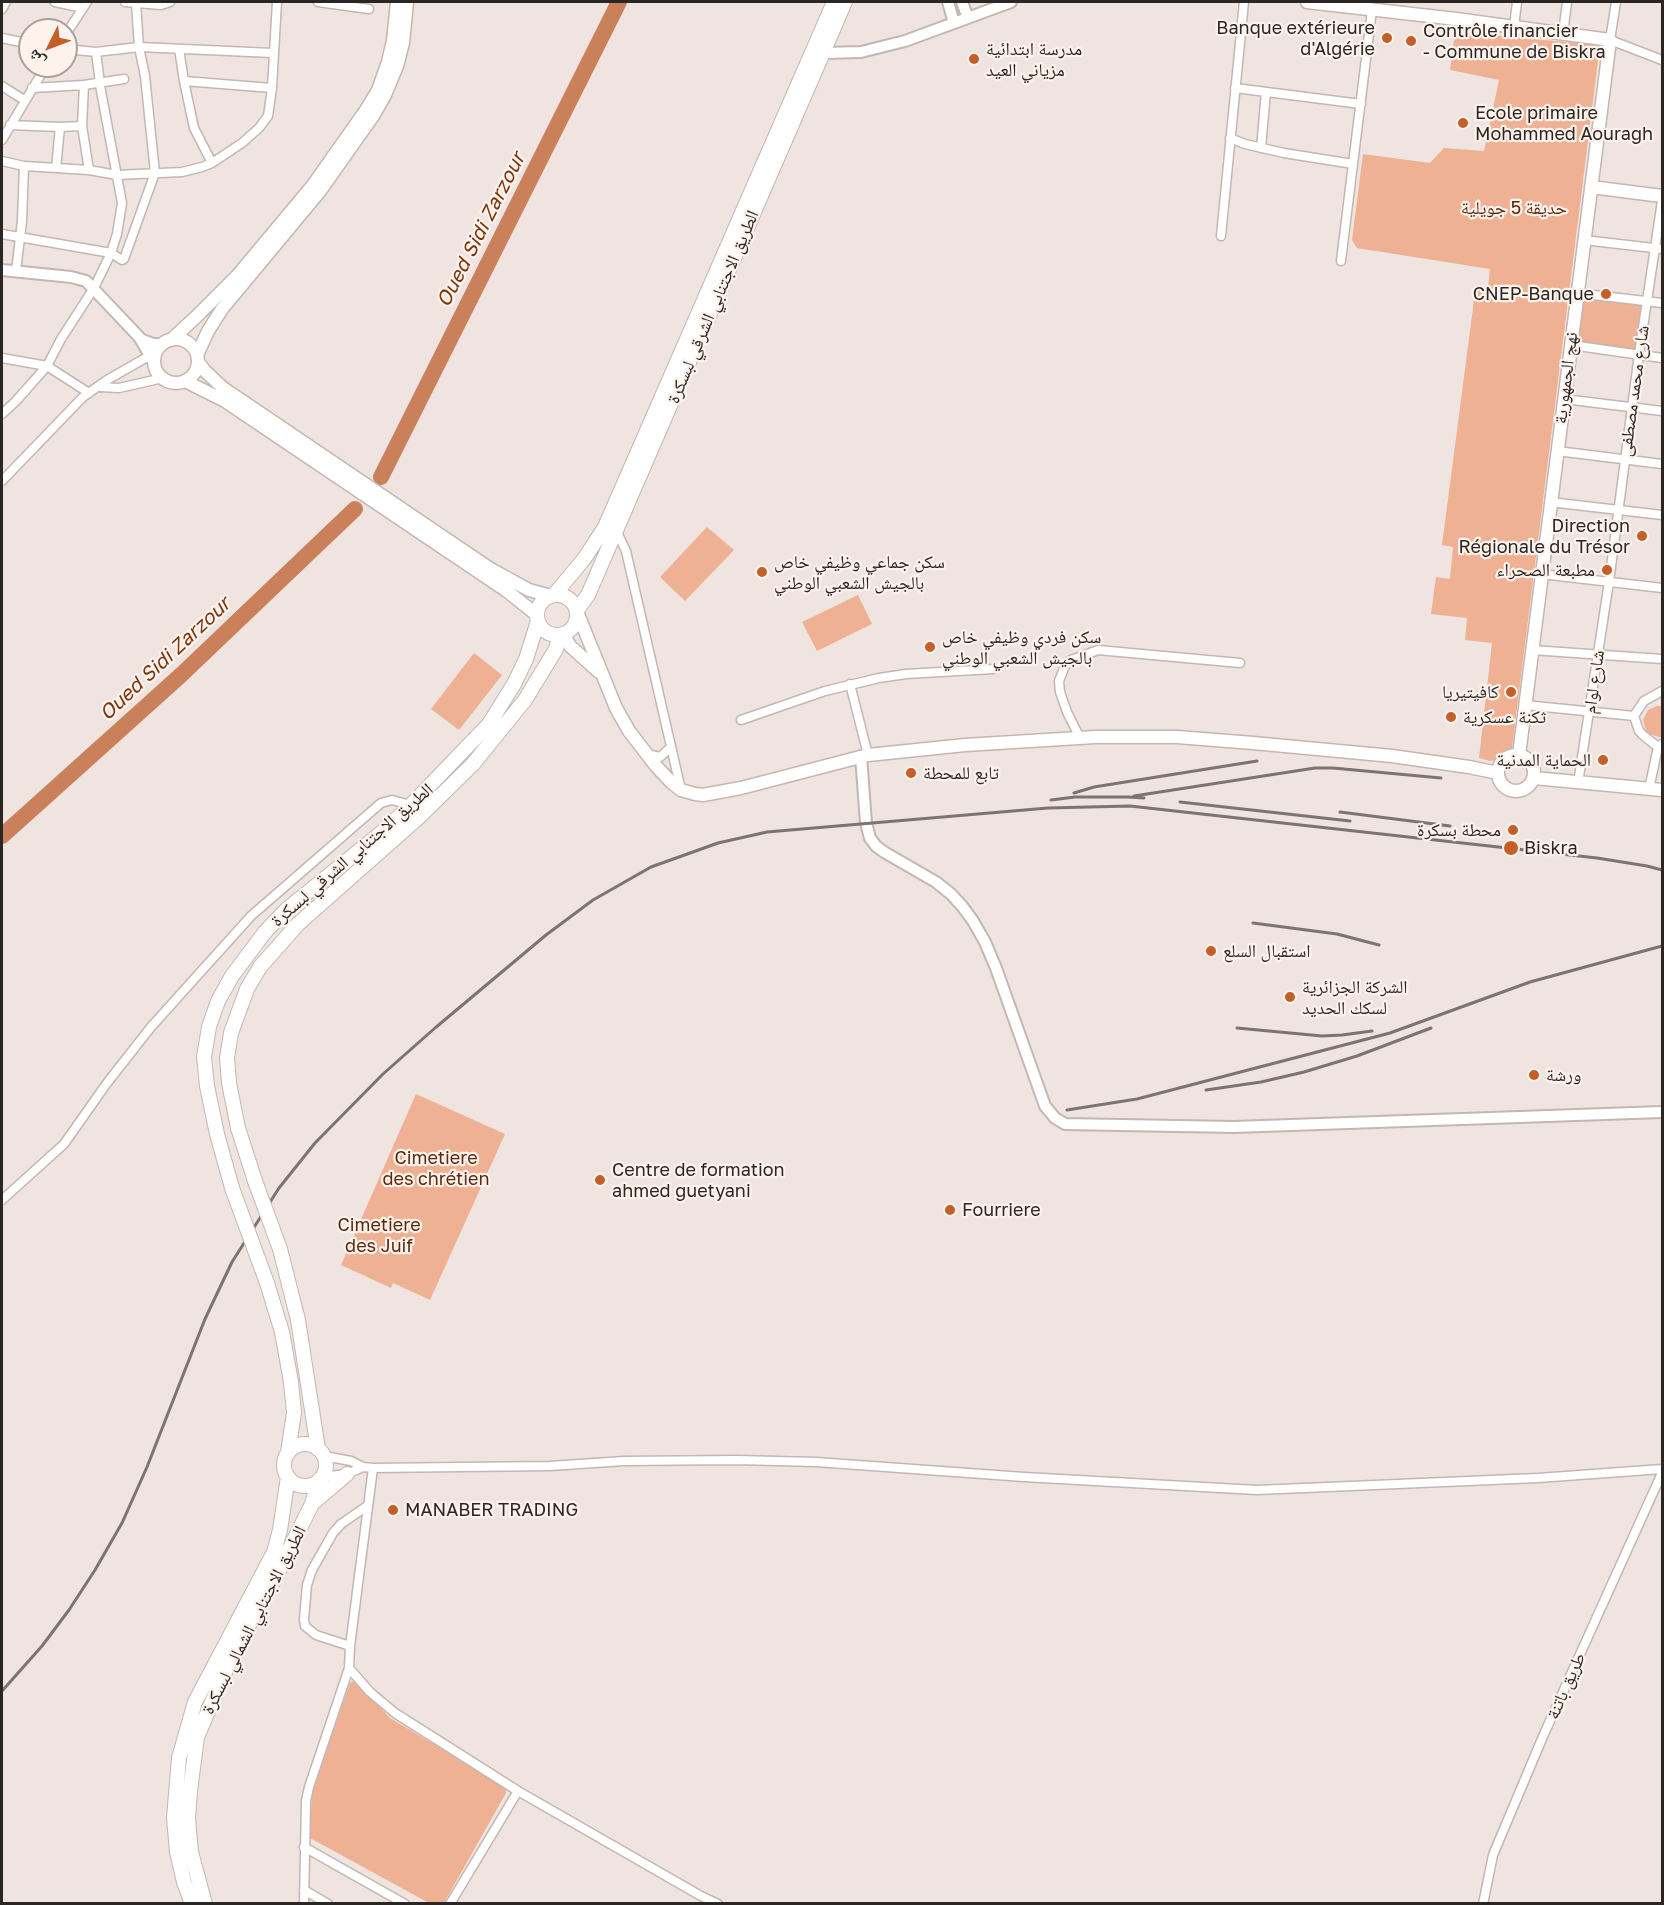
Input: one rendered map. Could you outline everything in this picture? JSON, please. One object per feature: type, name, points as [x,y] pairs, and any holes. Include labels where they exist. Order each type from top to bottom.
[{"type":"highway","name":"الطريق الاجتنابي الشرقي لبسكرة","points":[[552,595],[584,559],[605,527],[834,2]]},
{"type":"highway","name":"الطريق الاجتنابي الشرقي لبسكرة","points":[[578,612],[588,595],[845,2]]},
{"type":"highway","points":[[552,595],[566,596],[578,612],[575,625],[561,635],[544,630],[538,618],[541,603],[552,595]]},
{"type":"highway","name":"الطريق الاجتنابي الشرقي لبسكرة","points":[[288,1452],[294,1413],[282,1332],[267,1283],[231,1188],[217,1134],[207,1086],[204,1057],[209,1027],[218,1001],[246,956],[265,932],[286,910],[381,833],[489,724],[514,684],[526,659],[538,618]]},
{"type":"highway","name":"الطريق الاجتنابي الشرقي لبسكرة","points":[[321,1453],[298,1320],[280,1249],[238,1128],[229,1083],[227,1058],[231,1033],[248,989],[260,967],[278,944],[473,764],[525,700],[556,650],[561,635]]},
{"type":"highway","points":[[311,1445],[321,1453],[326,1463],[320,1478],[306,1485],[293,1482],[288,1477],[284,1468],[284,1460],[295,1446],[311,1445]]},
{"type":"highway","points":[[312,1504],[346,1474]]},
{"type":"highway","name":"الطريق الاجتنابي الشمالي لبسكرة","points":[[192,1904],[183,1882],[177,1852],[174,1818],[179,1758],[195,1702],[274,1552],[280,1530],[288,1477]]},
{"type":"highway","name":"الطريق الاجتنابي الشمالي لبسكرة","points":[[205,1904],[191,1852],[188,1818],[197,1737],[234,1651],[269,1590],[312,1504],[320,1478]]},
{"type":"main road","points":[[397,2],[393,41],[388,62],[378,90],[366,110],[313,185],[237,276],[159,351],[159,374],[163,378],[176,383],[185,381],[193,375],[208,331],[222,309],[320,191],[373,116],[397,66],[403,44],[407,2]]},
{"type":"main road","points":[[1307,2],[1358,5],[1610,40]]},
{"type":"main road","name":"نهج الجمهورية","points":[[1519,755],[1610,40]]},
{"type":"main road","points":[[1591,187],[1662,196]]},
{"type":"main road","points":[[159,351],[176,339],[192,345],[205,372],[223,388],[489,568],[530,590],[552,595]]},
{"type":"main road","points":[[185,381],[225,401],[507,591],[538,618]]},
{"type":"main road","points":[[578,612],[616,708],[629,731],[646,754],[681,790],[703,795],[741,788],[865,756],[965,745],[1080,738],[1177,737],[1253,742],[1392,756],[1498,773]]},
{"type":"main road","points":[[561,635],[602,675]]},
{"type":"main road","points":[[1519,755],[1525,757],[1533,766],[1534,778],[1528,788],[1511,791],[1502,784],[1498,773],[1503,761],[1519,755]]},
{"type":"main road","points":[[1534,778],[1662,790]]},
{"type":"street","points":[[2,9],[6,2]]},
{"type":"street","points":[[55,2],[85,5],[76,18]]},
{"type":"street","points":[[124,2],[161,5],[170,2]]},
{"type":"street","points":[[2,161],[24,166],[89,170],[117,175],[182,172],[212,163],[242,143],[262,124],[269,113],[277,2]]},
{"type":"street","points":[[318,2],[369,9]]},
{"type":"street","points":[[948,2],[954,23]]},
{"type":"street","points":[[962,2],[968,18]]},
{"type":"street","points":[[824,52],[861,52],[905,41],[1011,2]]},
{"type":"street","points":[[1221,236],[1244,2]]},
{"type":"street","points":[[1514,27],[1517,2]]},
{"type":"street","points":[[1563,34],[1568,2]]},
{"type":"street","name":"نهج الجمهورية","points":[[1610,40],[1616,2]]},
{"type":"street","points":[[2,234],[111,253],[122,260],[125,257],[155,173],[136,3]]},
{"type":"street","points":[[1341,261],[1361,104],[1377,8]]},
{"type":"street","points":[[2,38],[18,41]]},
{"type":"street","points":[[1610,40],[1662,58]]},
{"type":"street","points":[[78,50],[96,52],[140,47],[273,53]]},
{"type":"street","points":[[179,49],[194,128],[212,163]]},
{"type":"street","points":[[2,414],[47,366],[61,339],[94,288],[111,253],[117,234],[122,203],[99,83],[96,52]]},
{"type":"street","points":[[2,140],[38,78]]},
{"type":"street","points":[[32,88],[84,85],[124,79]]},
{"type":"street","points":[[184,81],[272,87]]},
{"type":"street","points":[[84,85],[82,126],[89,170]]},
{"type":"street","points":[[2,86],[24,100]]},
{"type":"street","points":[[1235,88],[1361,104]]},
{"type":"street","points":[[1261,148],[1266,92]]},
{"type":"street","points":[[10,125],[82,126]]},
{"type":"street","points":[[56,168],[60,127]]},
{"type":"street","points":[[1230,138],[1261,148],[1353,164]]},
{"type":"street","points":[[16,271],[24,203],[24,166]]},
{"type":"street","name":"شارع محمد مصطفى","points":[[1609,582],[1646,301],[1659,248],[1662,201]]},
{"type":"street","points":[[1584,240],[1659,248]]},
{"type":"street","points":[[2,270],[80,278],[86,281],[140,338],[159,351],[107,380],[89,393],[2,481]]},
{"type":"street","points":[[1577,293],[1662,303]]},
{"type":"street","points":[[1571,345],[1662,358]]},
{"type":"street","points":[[2,358],[47,366],[89,393]]},
{"type":"street","points":[[99,387],[119,388],[163,378]]},
{"type":"street","points":[[1564,399],[1662,411]]},
{"type":"street","points":[[1557,451],[1662,464]]},
{"type":"street","points":[[1550,502],[1662,515]]},
{"type":"street","points":[[616,530],[626,551],[681,790]]},
{"type":"street","points":[[1541,574],[1662,588]]},
{"type":"street","name":"شارع لوام","points":[[1578,783],[1609,582]]},
{"type":"street","points":[[1080,738],[1060,692],[1059,681],[1065,666],[1071,660],[1098,650],[1240,663]]},
{"type":"street","points":[[1532,650],[1662,659]]},
{"type":"street","points":[[741,720],[850,684],[906,674],[993,669]]},
{"type":"street","points":[[850,684],[865,756],[866,823],[870,838],[884,852],[936,882],[951,894],[973,921],[996,968],[1045,1106],[1054,1118],[1065,1124],[1234,1128],[1662,1112]]},
{"type":"street","points":[[1634,716],[1644,701],[1662,691]]},
{"type":"street","points":[[1526,705],[1634,716]]},
{"type":"street","points":[[1634,716],[1639,731],[1660,745],[1649,789]]},
{"type":"street","points":[[646,754],[660,757],[671,747]]},
{"type":"street","points":[[2,1200],[64,1144],[107,1083],[151,1027],[251,916],[381,803],[392,800],[411,805]]},
{"type":"street","points":[[321,1453],[351,1461],[363,1467],[373,1468],[540,1467],[624,1461],[816,1462],[1023,1477],[1257,1490],[1662,1471]]},
{"type":"street","points":[[320,1478],[346,1474],[363,1467]]},
{"type":"street","points":[[304,1904],[304,1847],[309,1787],[349,1668],[373,1468]]},
{"type":"street","name":"طريق باتنة","points":[[1483,1904],[1493,1855],[1544,1734],[1662,1471]]},
{"type":"street","points":[[350,1646],[316,1635],[305,1626],[307,1585],[312,1570],[333,1533],[341,1524],[367,1506]]},
{"type":"street","points":[[349,1668],[370,1692],[395,1713],[518,1791],[718,1904]]},
{"type":"street","points":[[450,1904],[518,1791]]},
{"type":"street","points":[[304,1847],[405,1904]]},
{"type":"street","points":[[304,1890],[328,1904]]},
{"type":"green space","name":"حديقة 5 جويلية","points":[[1455,32],[1600,45],[1512,748],[1498,760],[1490,761],[1479,758],[1492,643],[1465,640],[1467,618],[1431,614],[1436,577],[1450,579],[1453,547],[1442,545],[1476,285],[1488,287],[1490,269],[1357,248],[1352,240],[1363,154],[1430,163],[1444,148],[1484,151],[1499,80],[1450,70]]},
{"type":"green space","points":[[1582,297],[1642,305],[1636,350],[1576,341]]},
{"type":"green space","points":[[707,527],[734,550],[685,601],[660,577]]},
{"type":"green space","points":[[858,595],[872,624],[817,651],[802,622]]},
{"type":"green space","points":[[474,653],[502,675],[459,730],[431,709]]},
{"type":"green space","points":[[1662,706],[1662,737],[1649,734],[1643,720],[1648,710]]},
{"type":"green space","name":"Cimetiere des chrétien","points":[[416,1094],[505,1134],[430,1300],[393,1283],[391,1288],[341,1265]]},
{"type":"green space","points":[[355,1680],[390,1718],[506,1787],[506,1793],[444,1903],[429,1903],[310,1838],[312,1791],[350,1683]]},
{"type":"waterway","name":"Oued Sidi Zarzour","points":[[381,477],[619,2]]},
{"type":"waterway","name":"Oued Sidi Zarzour","points":[[2,836],[181,675],[355,509]]},
{"type":"railway","points":[[1074,793],[1094,787],[1257,761]]},
{"type":"railway","points":[[1134,796],[1315,768],[1441,778]]},
{"type":"railway","points":[[1051,800],[1075,797],[1144,798]]},
{"type":"railway","points":[[1180,802],[1350,821]]},
{"type":"railway","points":[[2,1691],[42,1646],[69,1610],[122,1523],[147,1467],[205,1319],[232,1262],[279,1188],[315,1143],[383,1074],[435,1028],[546,935],[593,900],[651,867],[718,843],[767,832],[1048,808],[1130,806],[1597,858],[1662,870]]},
{"type":"railway","points":[[1340,812],[1450,826]]},
{"type":"railway","points":[[1253,923],[1337,934],[1379,945]]},
{"type":"railway","points":[[1067,1110],[1137,1099],[1390,1033],[1530,982],[1662,946]]},
{"type":"railway","points":[[1237,1028],[1322,1036],[1372,1031]]},
{"type":"railway","points":[[1206,1090],[1261,1082],[1304,1072],[1357,1056],[1431,1028]]},
{"type":"place","name":"Banque extérieure d'Algérie","points":[[1387,38]]},
{"type":"place","name":"Contrôle financier - Commune de Biskra","points":[[1411,41]]},
{"type":"place","name":"مدرسة ابتدائية مزياني العيد","points":[[974,59]]},
{"type":"place","name":"Ecole primaire Mohammed Aouragh","points":[[1463,123]]},
{"type":"place","name":"CNEP-Banque","points":[[1606,294]]},
{"type":"place","name":"Direction Régionale du Trésor","points":[[1642,536]]},
{"type":"place","name":"مطبعة الصحراء","points":[[1607,570]]},
{"type":"place","name":"سكن جماعي وظيفي خاص بالجيش الشعبي الوطني","points":[[762,572]]},
{"type":"place","name":"سكن فردي وظيفي خاص بالجيش الشعبي الوطني","points":[[930,647]]},
{"type":"place","name":"كافيتيريا","points":[[1511,692]]},
{"type":"place","name":"ثكنة عسكرية","points":[[1451,717]]},
{"type":"place","name":"الحماية المدنية","points":[[1603,760]]},
{"type":"place","name":"تابع للمحطة","points":[[911,773]]},
{"type":"place","name":"محطة بسكرة","points":[[1513,830]]},
{"type":"place","name":"Biskra","points":[[1511,848]]},
{"type":"place","name":"استقبال السلع","points":[[1211,951]]},
{"type":"place","name":"الشركة الجزائرية لسكك الحديد","points":[[1290,997]]},
{"type":"place","name":"ورشة","points":[[1534,1075]]},
{"type":"place","name":"Centre de formation ahmed guetyani","points":[[600,1180]]},
{"type":"place","name":"Fourriere","points":[[950,1210]]},
{"type":"place","name":"MANABER TRADING","points":[[393,1510]]},
{"type":"park label","name":"Cimetiere des Juif","points":[[379,1235]]}]
